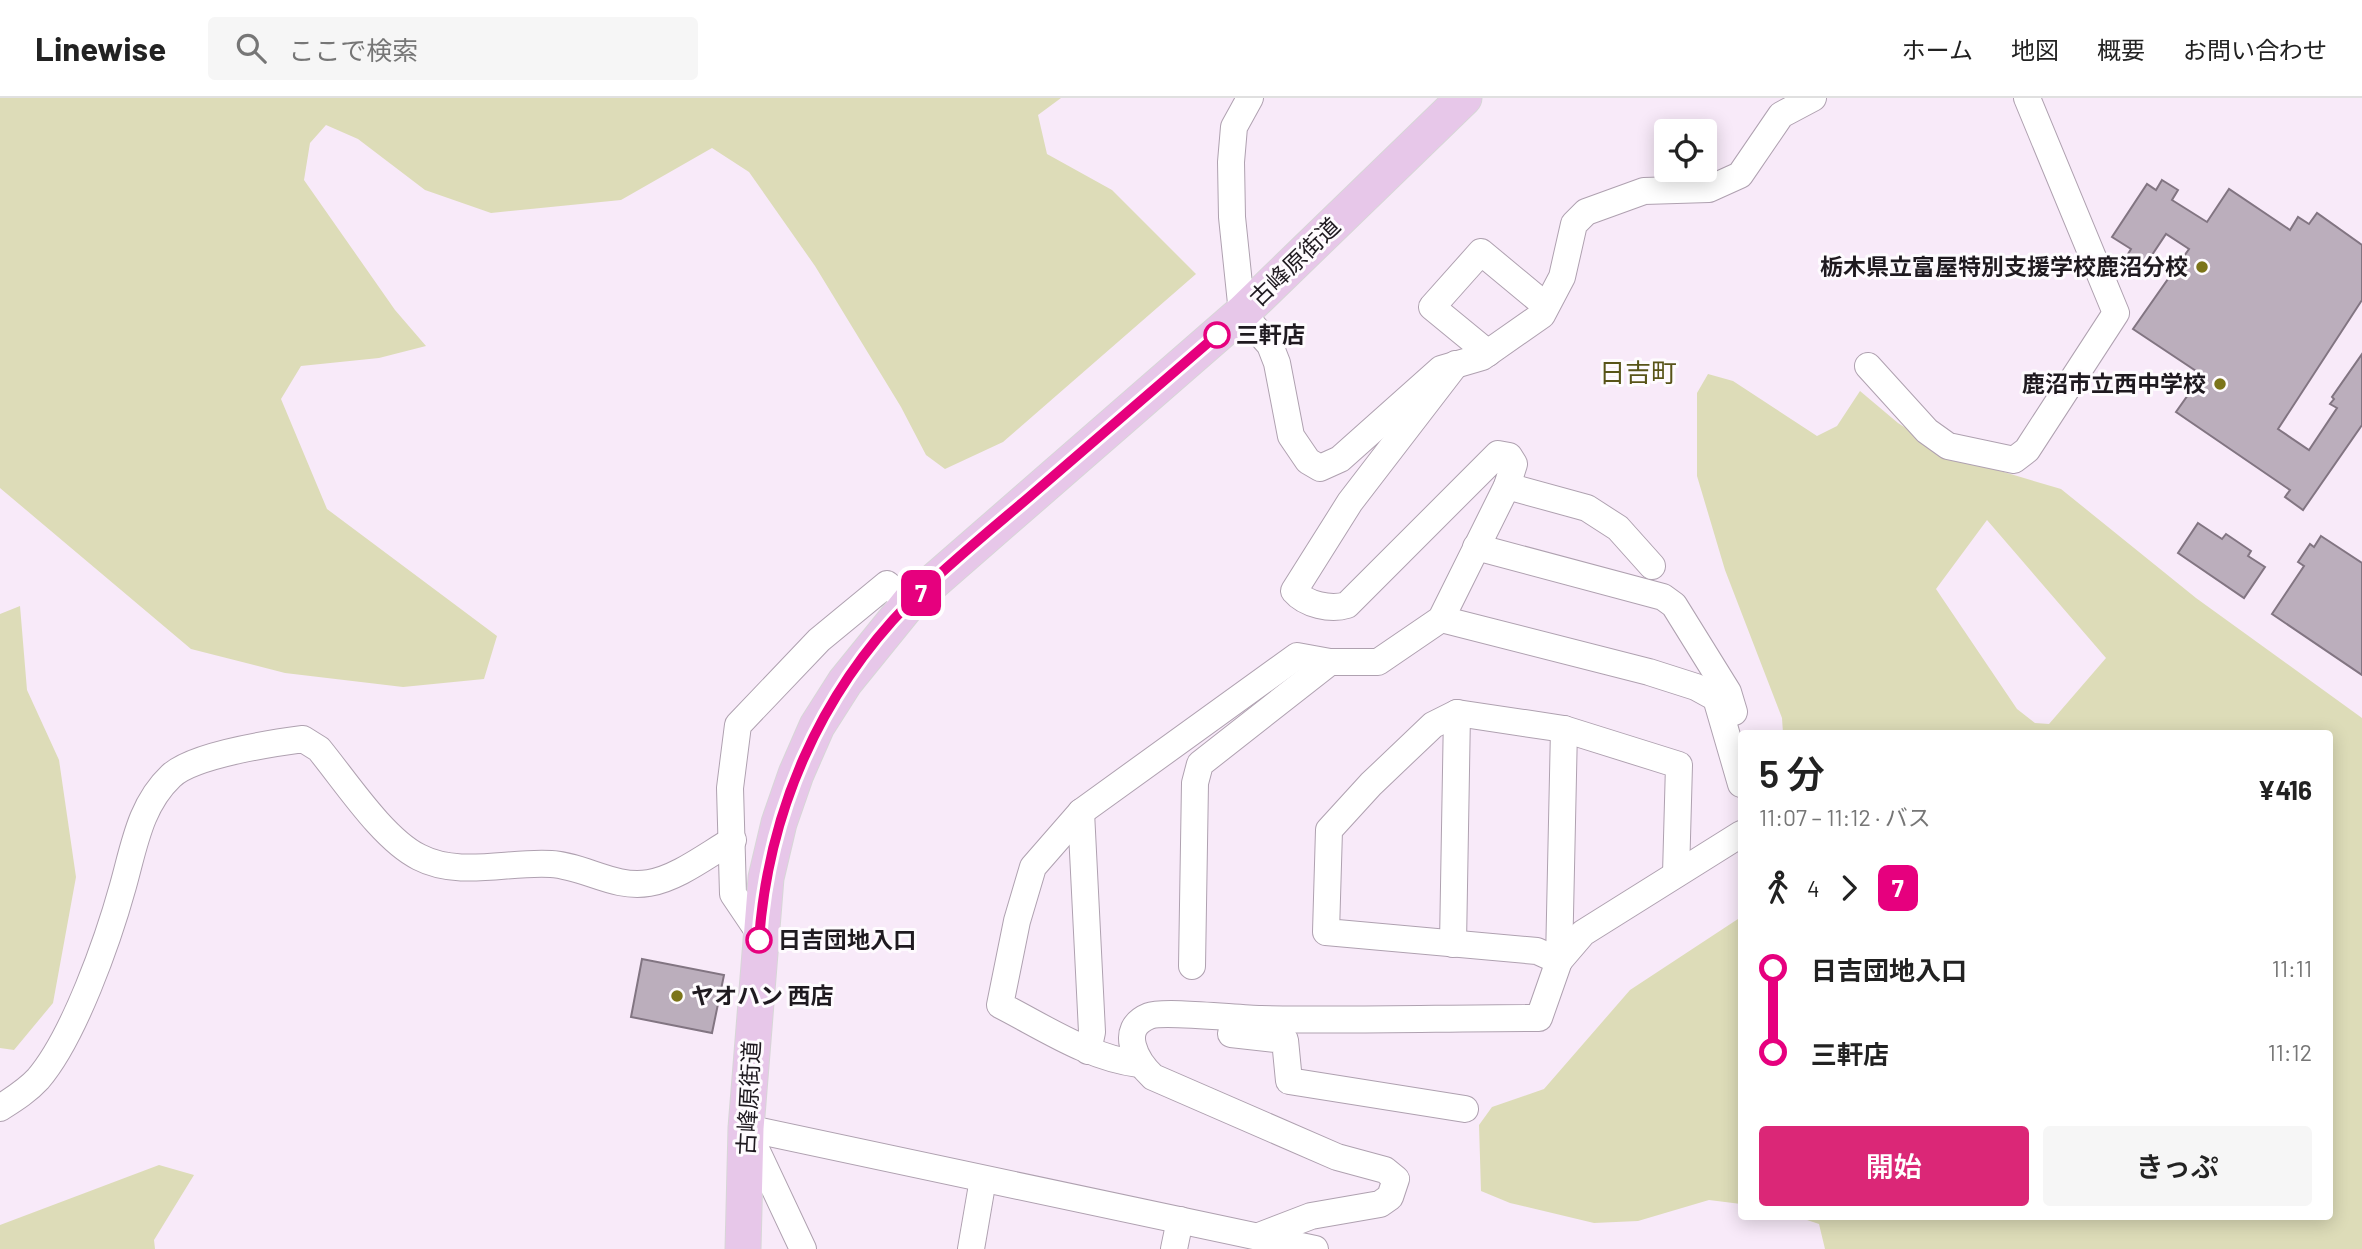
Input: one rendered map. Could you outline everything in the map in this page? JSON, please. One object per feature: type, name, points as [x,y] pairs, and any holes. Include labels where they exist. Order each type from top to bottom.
[{"type":"main road","name":"古峰原街道","points":[[743,1249],[746,1128],[766,878],[779,823],[817,726],[845,682],[909,603],[1242,313],[1464,98]]},
{"type":"street","points":[[1250,98],[1234,127],[1231,162],[1232,217],[1242,313],[1270,345],[1277,363],[1291,436],[1308,461],[1320,468],[1340,459],[1441,369],[1488,353],[1542,314],[1562,277],[1574,224],[1586,212],[1644,191],[1709,189],[1740,175],[1781,115],[1813,98]]},
{"type":"street","points":[[1868,366],[1927,432],[1948,446],[2014,460],[2027,450],[2116,313],[2027,98]]},
{"type":"street","points":[[1488,353],[1432,307],[1481,252],[1546,306]]},
{"type":"street","points":[[1139,1064],[1114,1061],[1088,1051],[1000,1005],[1017,921],[1033,867],[1082,812],[1297,656],[1330,662],[1378,662],[1441,619],[1507,486],[1514,464],[1509,456],[1499,454],[1347,604],[1333,609],[1299,597],[1294,591],[1349,502],[1456,364]]},
{"type":"street","points":[[1507,486],[1587,508],[1618,528],[1652,566]]},
{"type":"street","points":[[1476,547],[1662,597],[1674,605],[1728,692],[1739,730]]},
{"type":"street","points":[[760,934],[733,894],[730,788],[738,725],[819,640],[887,584],[909,603]]},
{"type":"street","points":[[1441,619],[1649,672],[1696,687],[1716,698],[1738,774]]},
{"type":"street","points":[[1192,966],[1195,783],[1200,764],[1330,662]]},
{"type":"street","points":[[1452,944],[1457,713]]},
{"type":"street","points":[[1559,961],[1537,951],[1326,932],[1329,831],[1371,784],[1433,725],[1457,713],[1564,729],[1679,765],[1676,874]]},
{"type":"street","points":[[1259,1236],[1311,1216],[1380,1204],[1390,1197],[1396,1180],[1385,1170],[1337,1157],[1153,1077],[1139,1064],[1131,1047],[1135,1030],[1148,1017],[1539,1018],[1559,961],[1564,729]]},
{"type":"street","points":[[0,1108],[25,1092],[39,1077],[64,1038],[95,970],[119,901],[145,810],[173,774],[198,763],[254,746],[303,739],[319,749],[391,839],[421,859],[463,867],[551,863],[580,869],[615,882],[644,884],[662,880],[733,840]]},
{"type":"street","points":[[1082,812],[1091,1032],[1088,1051]]},
{"type":"street","points":[[1559,961],[1583,933],[1738,836]]},
{"type":"street","points":[[1199,1017],[1208,1032],[1285,1040],[1289,1082],[1465,1109]]},
{"type":"street","points":[[746,1128],[1315,1249]]},
{"type":"street","points":[[746,1128],[803,1249]]},
{"type":"street","points":[[971,1249],[983,1179]]},
{"type":"street","points":[[1174,1249],[1180,1220]]},
{"type":"green space","points":[[0,98],[1061,98],[1038,115],[1047,154],[1112,190],[1196,274],[1003,442],[945,469],[926,455],[901,407],[815,266],[749,172],[712,148],[621,200],[491,213],[425,190],[358,139],[326,125],[310,143],[304,180],[395,310],[426,346],[379,358],[301,366],[281,399],[327,509],[497,636],[484,679],[403,687],[285,673],[191,649],[0,488]]},
{"type":"green space","points":[[1708,374],[1733,381],[1817,436],[1837,426],[1860,391],[1898,423],[1950,456],[2061,489],[2196,598],[2362,718],[2362,1249],[1825,1249],[1819,1224],[1807,1220],[2333,1220],[2333,730],[1783,730],[1782,718],[1725,570],[1697,476],[1697,393]],"holes":[[[1987,520],[2106,658],[2049,724],[2035,723],[2017,709],[1936,589]]]},
{"type":"green space","points":[[20,606],[27,690],[59,760],[76,877],[53,1003],[14,1050],[0,1048],[0,614]]},
{"type":"green space","points":[[1738,919],[1738,1204],[1709,1200],[1638,1221],[1594,1223],[1510,1203],[1481,1191],[1479,1125],[1492,1107],[1544,1089],[1630,990]]},
{"type":"green space","points":[[159,1165],[194,1175],[154,1240],[155,1249],[0,1249],[0,1225]]},
{"type":"building","points":[[2162,180],[2178,190],[2172,200],[2207,222],[2229,189],[2290,230],[2298,217],[2309,224],[2317,213],[2362,245],[2362,300],[2278,429],[2309,450],[2337,408],[2330,404],[2334,399],[2332,397],[2362,354],[2362,425],[2303,510],[2285,497],[2290,490],[2176,412],[2202,375],[2133,329],[2189,249],[2166,234],[2142,270],[2125,259],[2131,249],[2112,237],[2147,184],[2156,190]]},
{"type":"building","points":[[2198,523],[2222,539],[2226,534],[2251,551],[2248,556],[2265,567],[2244,598],[2178,553]]},
{"type":"building","points":[[2321,536],[2362,563],[2362,675],[2272,614],[2304,566],[2298,562],[2310,544],[2314,547]]},
{"type":"building","name":"ヤオハン 西店","points":[[642,959],[724,975],[712,1033],[631,1017]]},
{"type":"bus line","name":"7","points":[[759,940],[766,878],[779,823],[796,774],[817,726],[876,641],[909,603],[954,562],[1217,335]]},
{"type":"place","name":"栃木県立富屋特別支援学校鹿沼分校","points":[[2202,267]]},
{"type":"place","name":"三軒店","points":[[1217,335]]},
{"type":"place","name":"鹿沼市立西中学校","points":[[2220,384]]},
{"type":"place","name":"日吉団地入口","points":[[759,940]]},
{"type":"place","name":"ヤオハン 西店","points":[[677,996]]},
{"type":"district","name":"日吉町","points":[[1638,373]]}]
